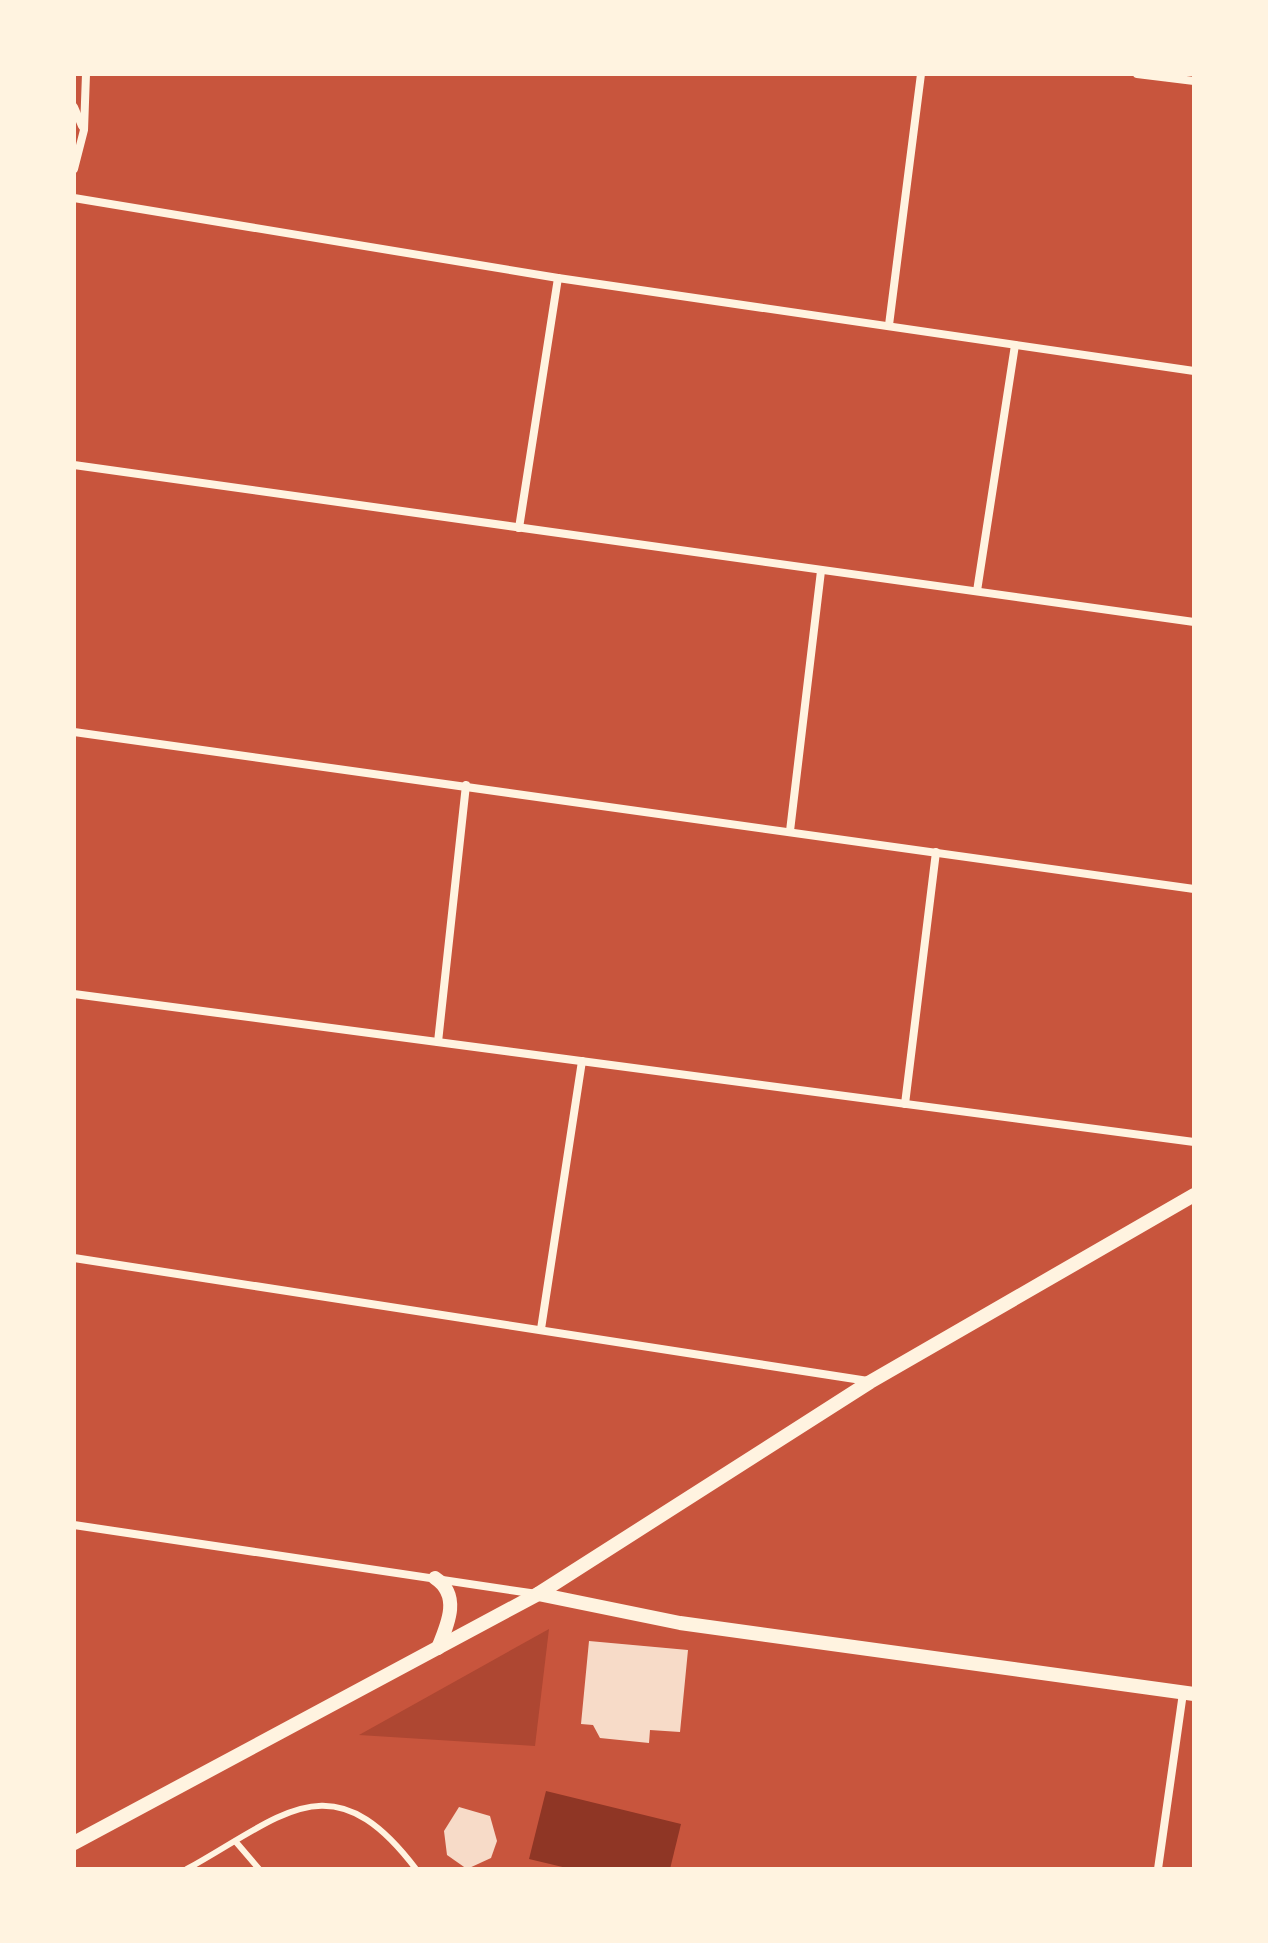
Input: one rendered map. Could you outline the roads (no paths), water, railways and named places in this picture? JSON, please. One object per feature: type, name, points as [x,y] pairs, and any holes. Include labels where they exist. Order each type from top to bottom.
[{"type":"street","points":[[74,169],[84,130],[86,74]]},
{"type":"street","points":[[889,325],[921,74]]},
{"type":"street","points":[[1137,74],[1194,81]]},
{"type":"street","points":[[74,107],[84,130]]},
{"type":"street","points":[[74,198],[558,278],[1194,371]]},
{"type":"street","points":[[519,528],[558,278]]},
{"type":"street","points":[[977,591],[1015,345]]},
{"type":"street","points":[[74,465],[1194,622]]},
{"type":"street","points":[[790,831],[821,571]]},
{"type":"street","points":[[74,732],[1194,889]]},
{"type":"street","points":[[438,1042],[466,785]]},
{"type":"street","points":[[905,1104],[936,852]]},
{"type":"street","points":[[74,994],[1194,1142]]},
{"type":"street","points":[[541,1329],[582,1061]]},
{"type":"street","points":[[74,1843],[538,1594],[870,1382],[1194,1195]]},
{"type":"street","points":[[74,1258],[870,1382]]},
{"type":"street","points":[[74,1525],[538,1594],[680,1623],[1189,1693],[1158,1869]]},
{"type":"street","points":[[435,1578],[448,1590],[450,1601],[448,1622],[438,1648]]},
{"type":"lane","points":[[187,1869],[285,1814],[312,1804],[331,1803],[353,1811],[397,1844],[416,1869]]},
{"type":"lane","points":[[236,1842],[259,1869]]}]
